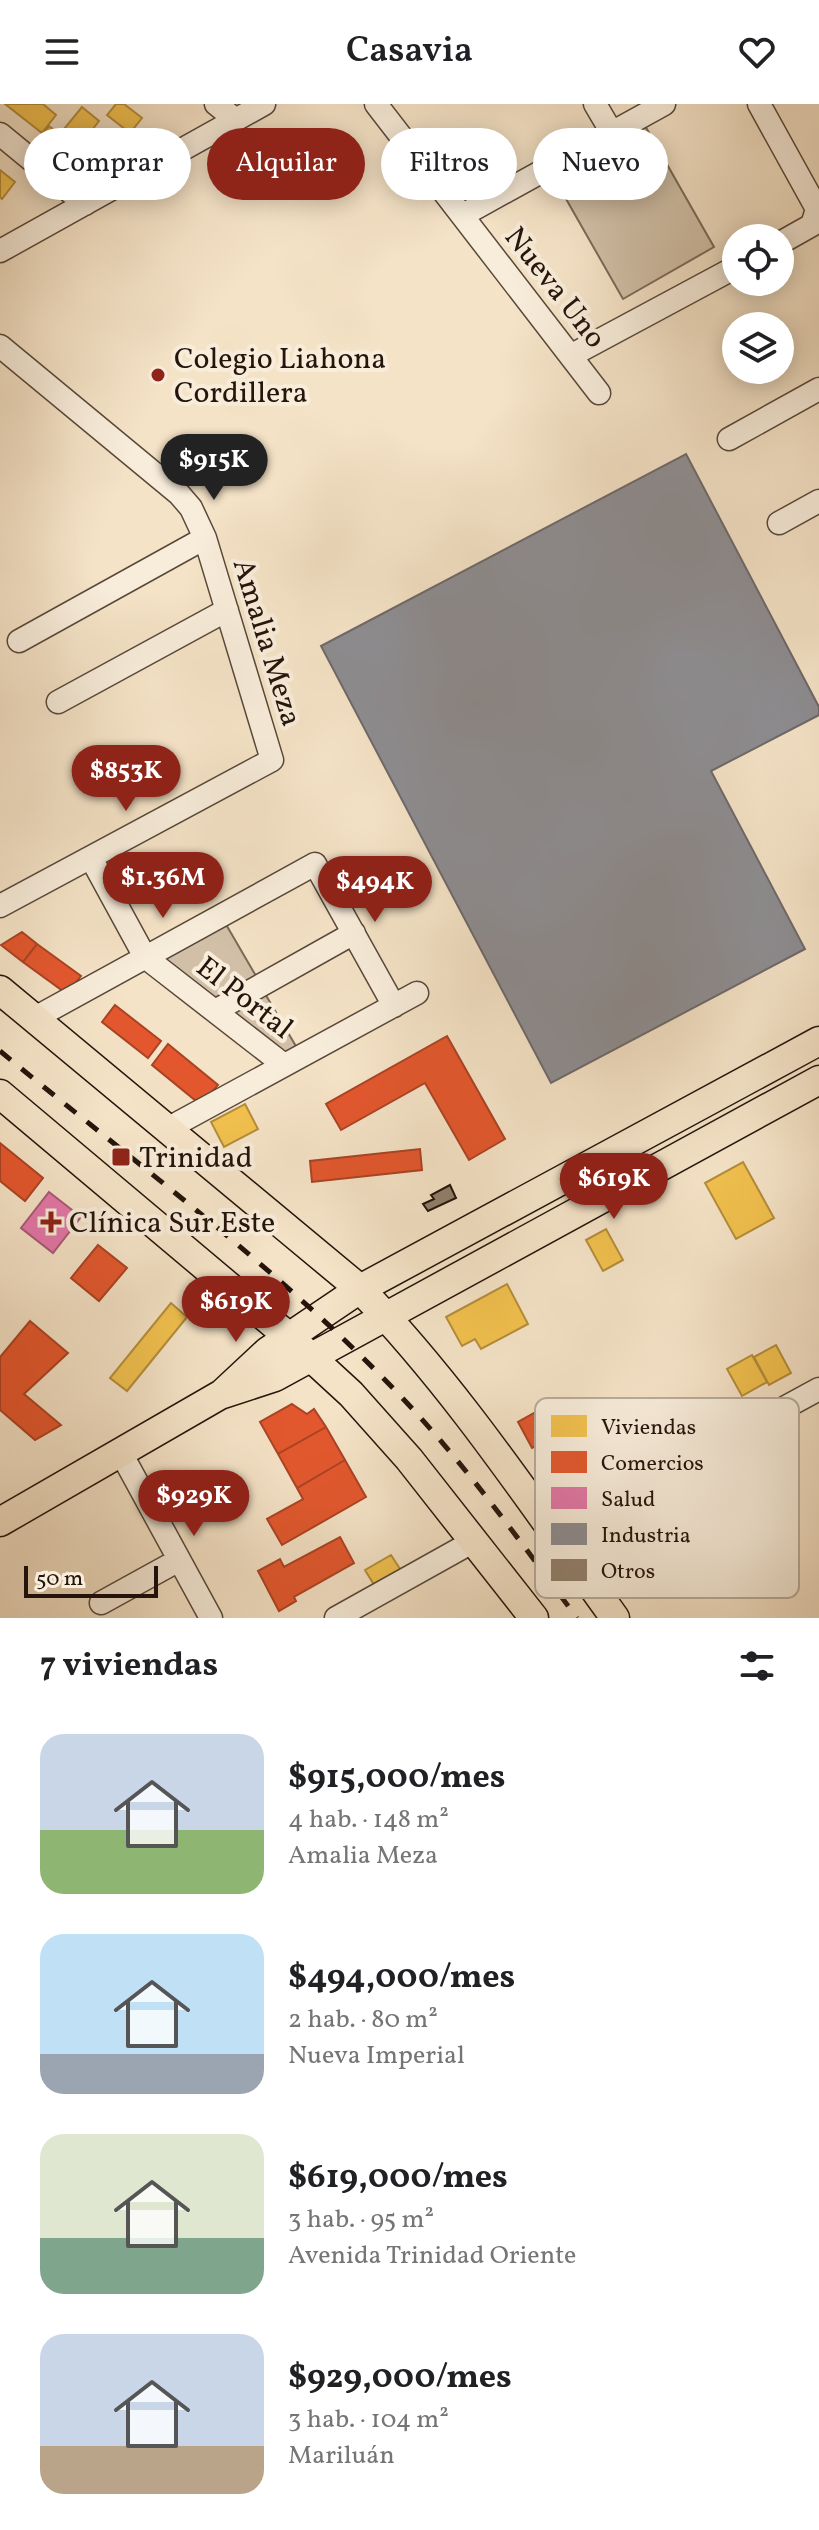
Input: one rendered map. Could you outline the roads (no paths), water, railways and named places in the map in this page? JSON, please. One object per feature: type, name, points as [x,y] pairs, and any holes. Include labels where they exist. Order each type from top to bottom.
[{"type":"main road","points":[[0,990],[360,1289],[483,1434],[535,1504]]},
{"type":"main road","points":[[0,1522],[220,1395],[257,1360],[360,1289],[819,1041]]},
{"type":"main road","points":[[220,1395],[259,1385],[819,1080]]},
{"type":"main road","points":[[0,1094],[311,1356],[382,1428],[534,1618]]},
{"type":"main road","points":[[601,1598],[615,1618]]},
{"type":"street","points":[[216,104],[236,120]]},
{"type":"street","points":[[0,251],[264,104]]},
{"type":"street","name":"Nueva Uno","points":[[376,104],[599,393]]},
{"type":"street","points":[[595,104],[609,128]]},
{"type":"street","points":[[621,128],[664,104]]},
{"type":"street","points":[[759,104],[815,205],[817,218],[812,225],[794,235]]},
{"type":"street","points":[[0,134],[85,204]]},
{"type":"street","points":[[463,215],[533,176]]},
{"type":"street","points":[[572,355],[722,275]]},
{"type":"street","name":"Amalia Meza","points":[[0,346],[179,494],[191,508],[205,538],[272,760],[91,858]]},
{"type":"street","points":[[729,439],[819,389]]},
{"type":"street","points":[[779,523],[819,501]]},
{"type":"street","points":[[19,641],[205,538]]},
{"type":"street","points":[[58,702],[227,610]]},
{"type":"street","points":[[0,906],[91,858]]},
{"type":"street","name":"El Portal","points":[[91,858],[145,957],[284,1065]]},
{"type":"street","points":[[35,1018],[315,864],[394,1006]]},
{"type":"street","points":[[215,1011],[354,933]]},
{"type":"street","points":[[169,1128],[417,993]]},
{"type":"street","points":[[799,1400],[819,1389]]},
{"type":"street","points":[[121,1453],[211,1618]]},
{"type":"street","points":[[336,1618],[474,1541]]},
{"type":"street","points":[[101,1603],[179,1560]]},
{"type":"railway","points":[[0,1051],[247,1253],[342,1338],[438,1438],[535,1562]]},
{"type":"railway","points":[[562,1598],[577,1618]]},
{"type":"place","name":"Colegio Liahona Cordillera","points":[[158,375]]},
{"type":"place","name":"Trinidad","points":[[121,1157]]},
{"type":"place","name":"Clínica Sur Este","points":[[51,1222]]}]
